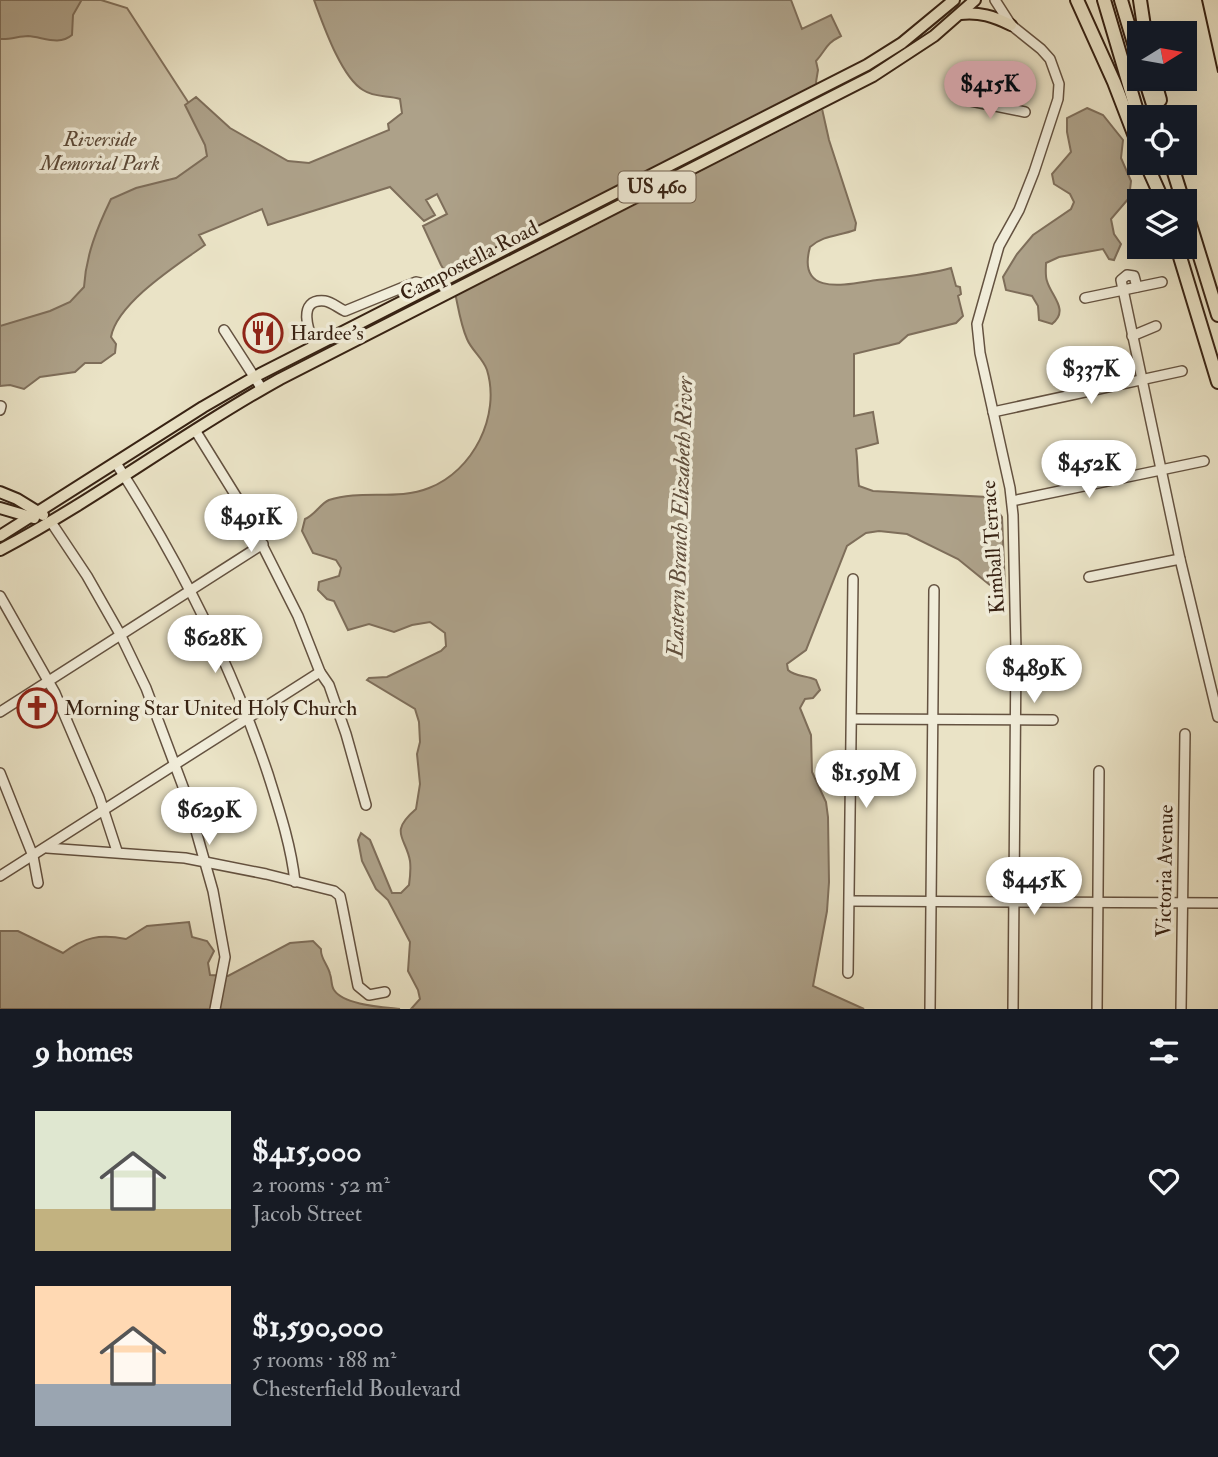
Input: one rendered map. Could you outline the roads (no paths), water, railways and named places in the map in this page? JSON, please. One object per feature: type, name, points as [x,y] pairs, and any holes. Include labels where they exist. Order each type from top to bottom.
[{"type":"highway","points":[[1077,0],[1127,116]]},
{"type":"highway","points":[[1104,0],[1135,105]]},
{"type":"highway","points":[[1121,0],[1127,21]]},
{"type":"highway","points":[[1140,0],[1143,21]]},
{"type":"highway","points":[[1197,247],[1218,315]]},
{"type":"highway","points":[[1181,259],[1218,382]]},
{"type":"main road","name":"US 460","points":[[960,14],[975,0]]},
{"type":"main road","name":"Campostella Road","points":[[0,536],[254,377],[867,65],[902,43],[952,2]]},
{"type":"main road","points":[[960,14],[994,16],[1011,25]]},
{"type":"main road","name":"Campostella Road","points":[[0,550],[51,522],[262,389],[873,76],[934,36],[960,14]]},
{"type":"main road","points":[[0,492],[17,499],[35,515]]},
{"type":"main road","points":[[0,508],[35,515],[51,522]]},
{"type":"street","name":"Kimball Terrace","points":[[995,0],[1011,25],[1051,59],[1059,83],[1058,99],[1027,194],[999,246],[979,312],[977,338],[1012,501],[1015,719],[1013,1009]]},
{"type":"street","points":[[961,99],[1025,112]]},
{"type":"street","points":[[1162,282],[1137,287],[1134,276],[1127,275],[1121,279],[1180,559],[1218,717]]},
{"type":"street","points":[[314,345],[305,316],[316,302],[326,301],[345,311],[416,282],[425,284]]},
{"type":"street","points":[[1085,298],[1123,290]]},
{"type":"street","points":[[1132,336],[1156,326]]},
{"type":"street","points":[[224,330],[262,389]]},
{"type":"street","points":[[993,412],[1182,371]]},
{"type":"street","points":[[195,430],[263,544],[298,616],[320,672],[329,685],[366,805]]},
{"type":"street","points":[[1012,501],[1203,460]]},
{"type":"street","points":[[116,463],[191,590],[221,651],[248,718],[287,835],[295,882]]},
{"type":"street","points":[[51,522],[87,576],[120,634],[146,688],[176,764],[206,862],[218,914],[225,964],[215,1009]]},
{"type":"street","points":[[0,712],[263,544]]},
{"type":"street","points":[[1089,578],[1180,559]]},
{"type":"street","points":[[848,973],[853,579]]},
{"type":"street","points":[[930,1009],[934,590]]},
{"type":"street","points":[[0,596],[48,680],[85,761],[117,851]]},
{"type":"street","points":[[0,876],[320,672]]},
{"type":"street","points":[[853,719],[1053,720]]},
{"type":"street","name":"Victoria Avenue","points":[[1181,1009],[1185,734]]},
{"type":"street","points":[[1097,1009],[1099,771]]},
{"type":"street","points":[[0,774],[33,856],[38,883]]},
{"type":"street","points":[[47,848],[117,851],[206,862],[334,891],[340,896],[361,990],[373,995],[384,992]]},
{"type":"street","points":[[850,901],[1218,904]]},
{"type":"water","points":[[0,0],[81,1],[73,15],[72,35],[56,40],[28,36],[0,39]]},
{"type":"water","name":"Eastern Branch Elizabeth River","points":[[314,0],[791,0],[802,29],[831,15],[841,36],[829,44],[816,61],[816,82],[829,140],[856,223],[855,230],[826,238],[810,247],[810,274],[817,281],[839,285],[914,276],[951,268],[956,286],[960,287],[961,294],[958,296],[963,316],[956,323],[908,335],[899,343],[854,354],[854,416],[873,412],[878,443],[856,449],[859,486],[873,491],[988,497],[1002,517],[1005,588],[990,585],[958,559],[907,534],[879,531],[866,533],[847,546],[806,650],[787,664],[791,672],[816,680],[820,690],[813,698],[805,699],[800,708],[811,735],[812,772],[826,802],[828,817],[827,911],[813,986],[864,1009],[411,1009],[420,999],[408,971],[410,942],[388,900],[376,889],[362,861],[358,840],[361,833],[370,840],[392,893],[401,893],[409,885],[410,861],[401,830],[416,809],[420,784],[417,754],[420,742],[419,722],[415,709],[367,680],[387,677],[441,651],[446,646],[445,633],[430,622],[394,632],[369,624],[348,630],[334,601],[327,599],[318,590],[319,582],[339,576],[341,568],[336,560],[313,553],[302,531],[305,519],[329,500],[354,495],[417,492],[445,480],[459,469],[480,440],[490,405],[487,370],[469,343],[453,285],[423,226],[447,214],[437,194],[426,200],[435,215],[424,221],[390,187],[268,225],[262,209],[199,235],[205,245],[150,286],[124,311],[111,337],[116,344],[115,353],[101,363],[85,363],[75,372],[40,377],[24,389],[10,385],[0,386],[0,326],[70,302],[84,287],[93,242],[111,199],[136,188],[176,178],[207,156],[205,145],[185,105],[196,97],[230,128],[288,161],[309,163],[389,130],[388,124],[402,113],[400,99],[363,90],[347,74]]},
{"type":"water","points":[[1087,108],[1103,115],[1123,140],[1121,158],[1131,181],[1130,189],[1127,189],[1127,200],[1111,219],[1114,234],[1121,244],[1114,260],[1109,259],[1103,249],[1059,257],[1046,263],[1046,279],[1059,308],[1057,319],[1052,324],[1039,320],[1038,306],[1032,296],[1006,290],[1003,277],[1033,235],[1071,209],[1074,202],[1070,194],[1054,184],[1052,174],[1071,152],[1067,118]]},
{"type":"water","points":[[189,922],[192,937],[207,941],[214,951],[208,963],[210,975],[228,976],[290,943],[313,941],[321,949],[333,988],[339,995],[364,1004],[400,1009],[0,1009],[0,931],[18,931],[63,953],[78,943],[93,938],[126,939],[147,926]]},
{"type":"tram line","points":[[1202,0],[1218,72]]},
{"type":"place","name":"Hardee's","points":[[263,333]]},
{"type":"place","name":"Morning Star United Holy Church","points":[[37,708]]},
{"type":"park label","name":"Riverside Memorial Park","points":[[100,151]]}]
